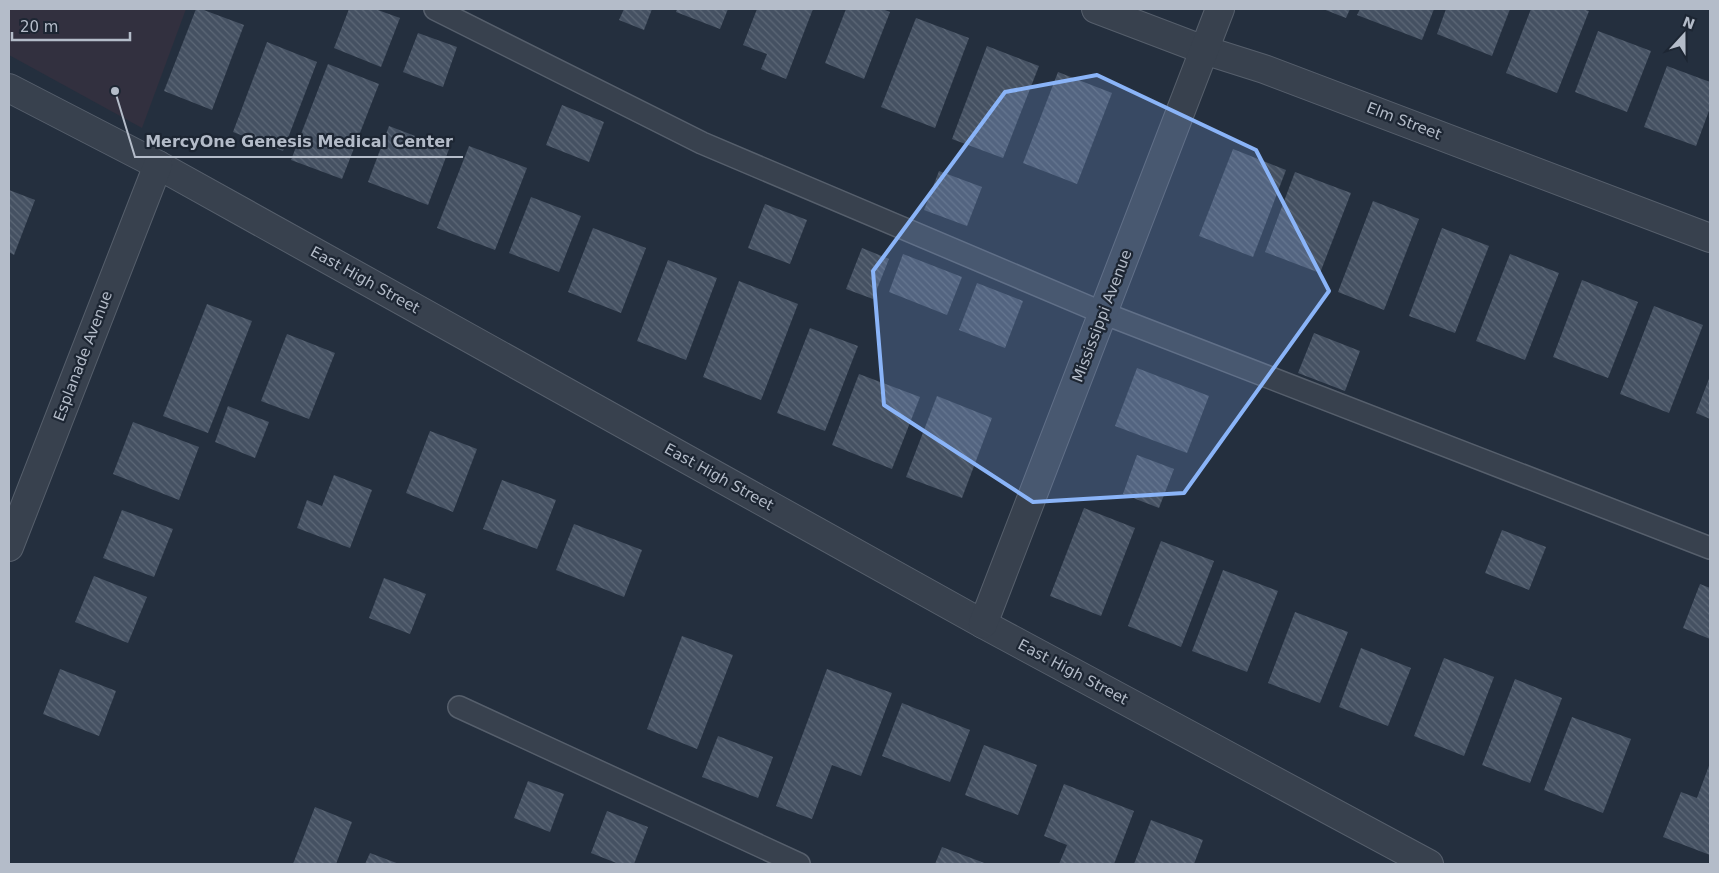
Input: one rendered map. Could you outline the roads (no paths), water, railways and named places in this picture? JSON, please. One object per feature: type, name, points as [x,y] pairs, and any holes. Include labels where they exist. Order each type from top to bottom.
[{"type":"street","name":"Elm Street","points":[[1096,9],[1204,50],[1264,68],[1710,238]]},
{"type":"street","name":"Mississippi Avenue","points":[[983,624],[1220,9]]},
{"type":"street","name":"East High Street","points":[[9,88],[158,165],[983,624],[1429,864]]},
{"type":"street","name":"Esplanade Avenue","points":[[9,547],[158,165]]},
{"type":"lane","points":[[435,9],[702,143],[1103,313],[1710,548]]},
{"type":"lane","points":[[459,707],[799,864]]},
{"type":"place","name":"MercyOne Genesis Medical Center","points":[[115,91]]}]
